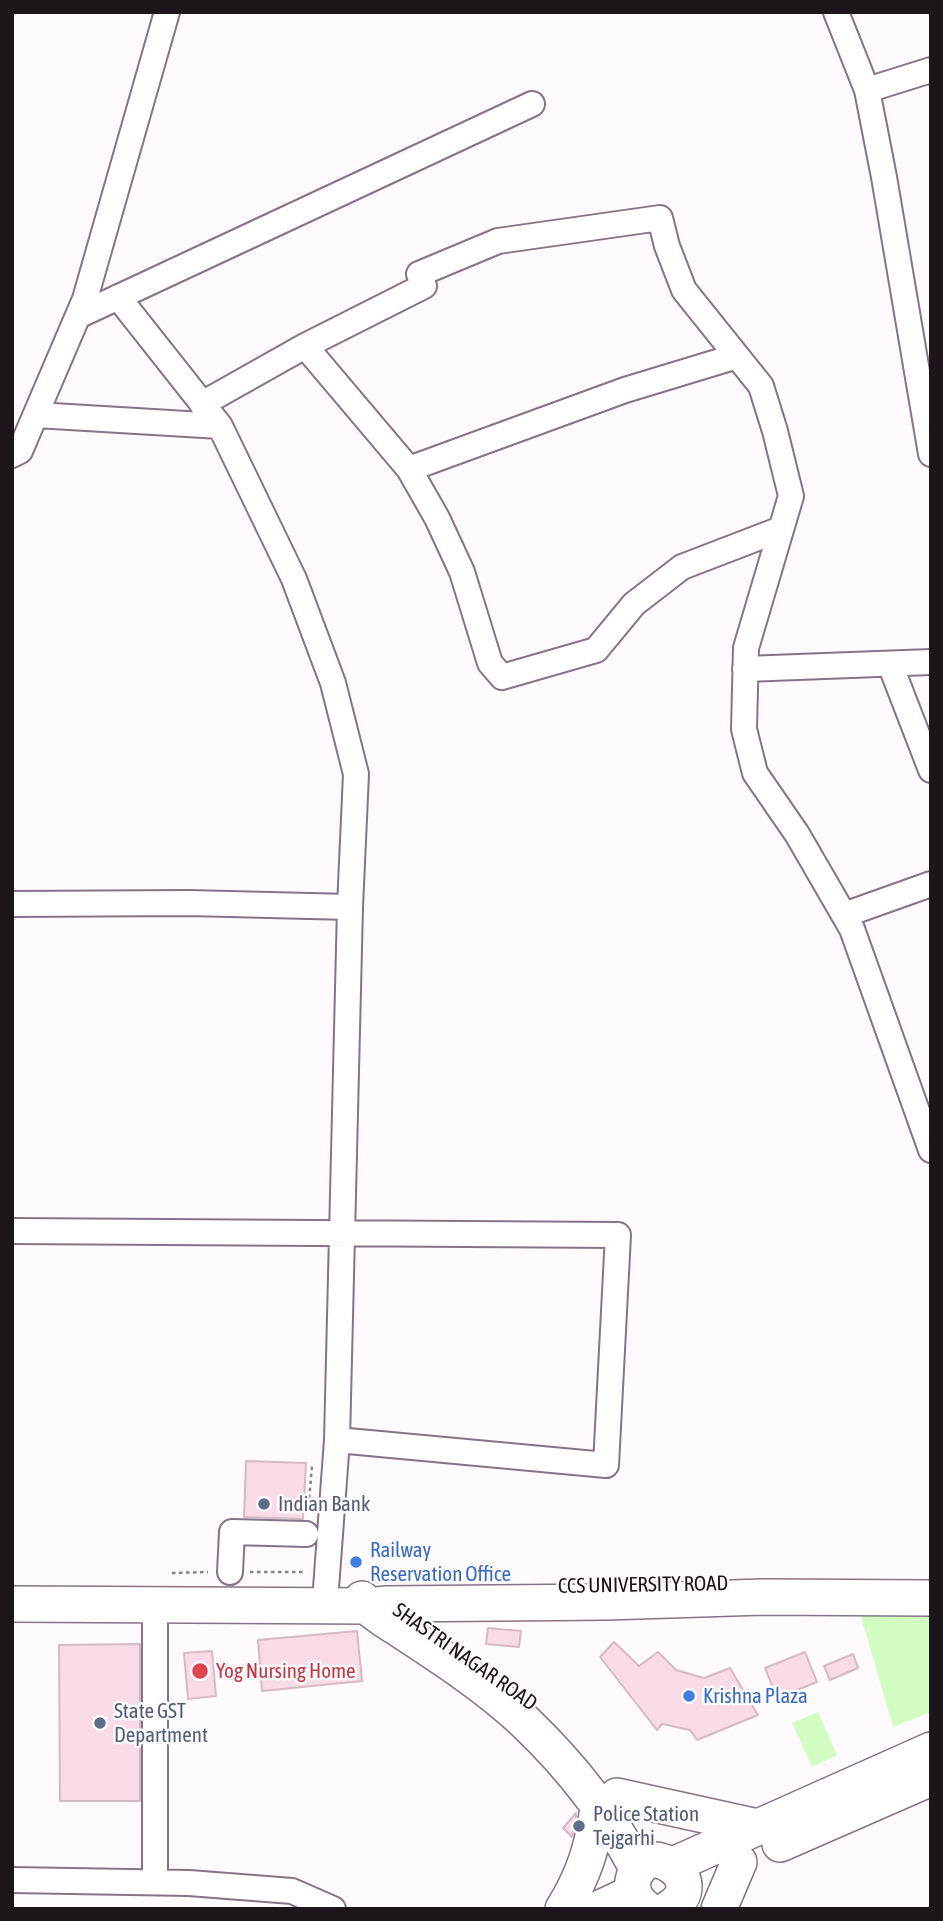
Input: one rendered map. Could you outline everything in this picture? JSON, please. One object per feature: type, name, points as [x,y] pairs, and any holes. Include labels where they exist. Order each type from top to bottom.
[{"type":"highway","name":"CCS UNIVERSITY ROAD","points":[[12,1604],[155,1604],[361,1595],[763,1590],[931,1583]]},
{"type":"highway","name":"CCS UNIVERSITY ROAD","points":[[12,1586],[361,1595]]},
{"type":"highway","name":"CCS UNIVERSITY ROAD","points":[[763,1590],[931,1598]]},
{"type":"highway","name":"SHASTRI NAGAR ROAD","points":[[361,1595],[491,1670],[535,1703],[573,1741],[657,1892]]},
{"type":"highway","points":[[657,1892],[758,1827],[931,1750]]},
{"type":"highway","points":[[657,1892],[739,1862],[931,1778]]},
{"type":"highway","points":[[563,1909],[576,1887],[608,1802],[758,1827]]},
{"type":"highway","points":[[719,1909],[739,1862]]},
{"type":"main road","points":[[592,1909],[657,1892]]},
{"type":"street","points":[[12,455],[20,451],[85,299],[167,12]]},
{"type":"street","points":[[836,12],[867,90],[931,454]]},
{"type":"street","points":[[867,90],[931,70]]},
{"type":"street","points":[[78,316],[532,104]]},
{"type":"street","points":[[202,404],[305,346],[424,286],[419,274],[498,241],[660,218],[667,246],[684,290],[761,386],[791,496],[746,648],[744,729],[755,773],[797,834],[852,929],[931,1150]]},
{"type":"street","points":[[118,297],[220,426],[295,579],[333,683],[356,774],[350,907],[337,1440],[361,1595]]},
{"type":"street","points":[[305,346],[410,469],[438,518],[463,572],[490,663],[502,677],[596,650],[634,604],[682,567],[781,528]]},
{"type":"street","points":[[410,469],[625,390],[737,356]]},
{"type":"street","points":[[36,415],[220,426]]},
{"type":"street","points":[[745,669],[931,662]]},
{"type":"street","points":[[890,664],[931,770]]},
{"type":"street","points":[[844,915],[931,884]]},
{"type":"street","points":[[12,904],[189,903],[350,907]]},
{"type":"street","points":[[12,1231],[618,1235],[606,1465],[337,1440]]},
{"type":"street","points":[[230,1572],[232,1532],[306,1534]]},
{"type":"street","points":[[155,1604],[155,1882]]},
{"type":"street","points":[[12,1880],[189,1882],[292,1891],[333,1909]]},
{"type":"path","points":[[306,1534],[312,1466]]},
{"type":"green space","points":[[859,1610],[931,1613],[931,1712],[893,1727]]},
{"type":"green space","points":[[818,1712],[837,1755],[812,1767],[792,1723]]},
{"type":"building","points":[[246,1461],[306,1463],[303,1519],[244,1517]]},
{"type":"building","points":[[488,1628],[521,1631],[519,1647],[486,1644]]},
{"type":"building","points":[[357,1631],[362,1681],[262,1691],[258,1640]]},
{"type":"building","name":"Krishna Plaza","points":[[614,1642],[639,1666],[658,1652],[676,1670],[704,1678],[730,1668],[758,1715],[697,1740],[690,1730],[662,1724],[657,1730],[600,1657]]},
{"type":"building","name":"State GST Department","points":[[140,1644],[140,1801],[60,1801],[59,1645]]},
{"type":"building","points":[[212,1651],[216,1696],[188,1699],[184,1653]]},
{"type":"building","points":[[805,1652],[817,1682],[777,1698],[765,1668]]},
{"type":"building","points":[[853,1654],[858,1668],[830,1680],[824,1666]]},
{"type":"building","points":[[576,1813],[576,1818],[572,1837],[563,1828]]},
{"type":"place","name":"Indian Bank","points":[[264,1504]]},
{"type":"place","name":"Railway Reservation Office","points":[[356,1562]]},
{"type":"place","name":"Yog Nursing Home","points":[[200,1671]]},
{"type":"place","name":"Krishna Plaza","points":[[689,1696]]},
{"type":"place","name":"State GST Department","points":[[100,1723]]},
{"type":"place","name":"Police Station Tejgarhi","points":[[579,1826]]}]
